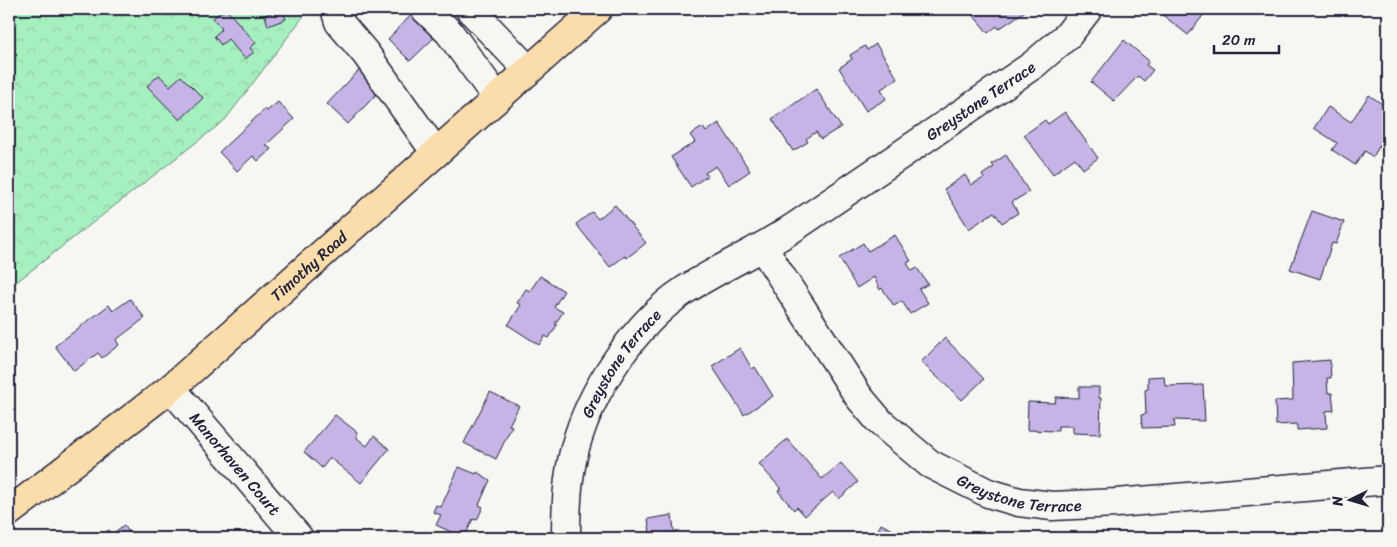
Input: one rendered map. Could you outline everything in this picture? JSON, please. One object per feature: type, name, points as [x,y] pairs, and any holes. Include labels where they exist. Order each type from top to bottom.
[{"type":"main road","name":"Timothy Road","points":[[9,512],[172,388],[598,9]]},
{"type":"street","points":[[335,9],[339,22],[366,54],[436,153]]},
{"type":"street","points":[[425,9],[449,32],[497,98]]},
{"type":"street","points":[[470,9],[528,70]]},
{"type":"street","name":"Greystone Terrace","points":[[566,538],[568,481],[575,449],[585,418],[617,361],[659,312],[684,291],[763,248],[1033,65],[1068,35],[1088,9]]},
{"type":"street","name":"Greystone Terrace","points":[[763,248],[859,397],[880,422],[930,464],[988,493],[1019,502],[1052,506],[1117,503],[1388,480]]},
{"type":"street","name":"Manorhaven Court","points":[[172,388],[299,538]]},
{"type":"green space","points":[[9,9],[309,9],[225,120],[10,287]]},
{"type":"building","points":[[226,9],[256,43],[250,48],[254,52],[245,59],[228,39],[221,45],[214,36],[222,29],[213,18]]},
{"type":"building","points":[[282,9],[286,19],[268,26],[265,15]]},
{"type":"building","points":[[417,9],[439,33],[410,61],[388,39]]},
{"type":"building","points":[[968,9],[1028,9],[999,29],[997,26],[988,33]]},
{"type":"building","points":[[1155,9],[1208,9],[1188,35]]},
{"type":"building","points":[[1124,40],[1149,61],[1146,65],[1153,70],[1144,81],[1138,76],[1114,101],[1091,82]]},
{"type":"building","points":[[876,44],[898,79],[881,89],[886,99],[866,111],[839,68],[852,59],[850,55],[865,46],[867,50]]},
{"type":"building","points":[[9,46],[17,55],[9,64]]},
{"type":"building","points":[[365,64],[386,84],[348,124],[327,104]]},
{"type":"building","points":[[159,75],[170,86],[181,76],[203,98],[180,120],[147,86]]},
{"type":"building","points":[[816,89],[841,127],[821,139],[816,132],[806,139],[808,142],[793,151],[772,119]]},
{"type":"building","points":[[1369,95],[1388,108],[1388,131],[1373,157],[1365,151],[1355,165],[1332,150],[1337,143],[1314,128],[1328,107],[1351,122]]},
{"type":"building","points":[[278,102],[294,119],[266,145],[271,149],[258,161],[253,156],[237,171],[219,152],[265,109],[267,111]]},
{"type":"building","points":[[1065,112],[1098,158],[1083,169],[1075,158],[1053,174],[1024,135],[1045,120],[1048,124]]},
{"type":"building","points":[[719,123],[750,171],[729,185],[716,166],[705,173],[707,176],[691,187],[671,157],[695,142],[690,135],[703,127],[706,132]]},
{"type":"building","points":[[1006,155],[1029,192],[1012,202],[1018,213],[1002,223],[994,212],[969,229],[944,189],[965,175],[971,185],[984,178],[982,175],[994,167],[992,164]]},
{"type":"building","points":[[615,205],[646,243],[627,258],[625,256],[610,267],[576,224],[592,212],[598,219]]},
{"type":"building","points":[[1312,211],[1344,222],[1336,244],[1332,243],[1320,279],[1290,269]]},
{"type":"building","points":[[895,235],[911,261],[907,263],[912,271],[917,268],[928,284],[919,289],[928,303],[910,314],[902,301],[894,306],[882,288],[880,290],[874,277],[857,288],[839,258],[863,243],[868,251]]},
{"type":"building","points":[[540,276],[564,291],[554,307],[563,312],[555,324],[557,325],[549,338],[545,336],[539,345],[508,325],[521,305],[517,303],[526,289],[530,291]]},
{"type":"building","points":[[130,299],[145,318],[116,340],[119,345],[102,358],[98,353],[74,371],[55,346],[109,305],[113,311]]},
{"type":"building","points":[[945,338],[984,379],[962,400],[921,362]]},
{"type":"building","points":[[740,348],[752,369],[755,367],[773,396],[744,415],[712,366]]},
{"type":"building","points":[[1330,360],[1331,378],[1327,378],[1328,393],[1332,393],[1334,410],[1326,411],[1327,428],[1297,430],[1297,424],[1276,425],[1275,401],[1293,400],[1292,363]]},
{"type":"building","points":[[1164,376],[1165,386],[1203,385],[1205,421],[1174,420],[1175,427],[1142,428],[1141,415],[1146,414],[1145,390],[1148,389],[1148,377]]},
{"type":"building","points":[[1079,387],[1099,387],[1099,398],[1101,398],[1100,434],[1073,433],[1073,426],[1058,426],[1058,431],[1027,430],[1028,402],[1055,403],[1056,397],[1079,398]]},
{"type":"building","points":[[490,392],[519,406],[509,425],[512,426],[496,459],[464,443]]},
{"type":"building","points":[[335,415],[357,432],[357,438],[367,446],[374,436],[389,449],[361,483],[330,458],[322,468],[304,452]]},
{"type":"building","points":[[787,439],[822,479],[841,463],[858,482],[839,499],[833,492],[805,516],[797,507],[794,510],[778,491],[781,489],[759,464]]},
{"type":"building","points":[[459,467],[476,474],[477,472],[490,480],[479,505],[483,507],[477,520],[473,519],[464,538],[436,525],[441,515],[433,512],[436,505],[441,507]]},
{"type":"building","points":[[672,515],[675,538],[651,538],[648,519]]},
{"type":"building","points":[[881,524],[908,538],[874,538]]},
{"type":"building","points":[[124,525],[133,538],[96,538],[109,530],[112,534]]}]
